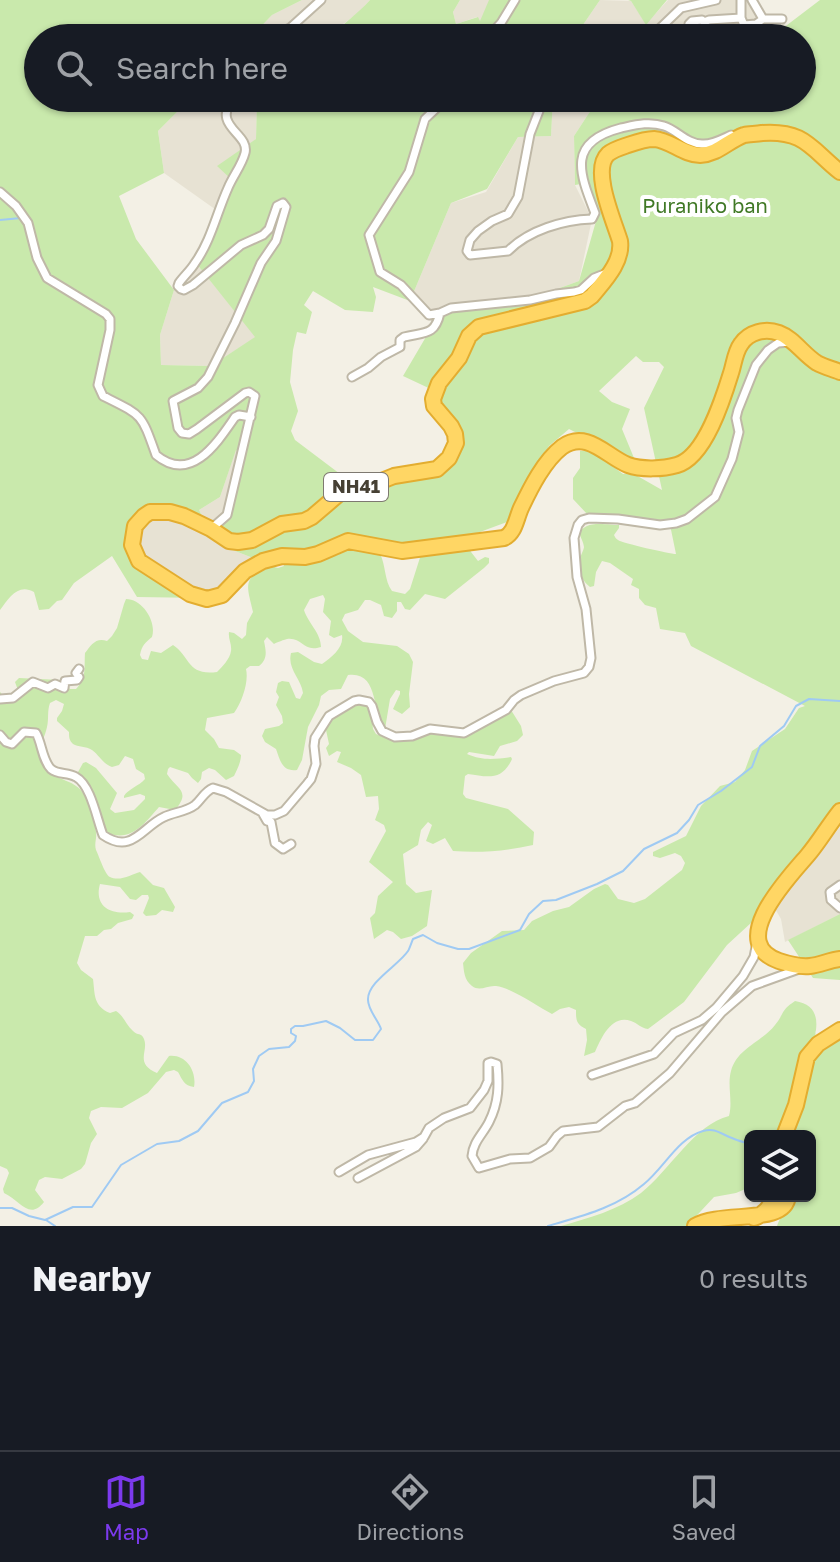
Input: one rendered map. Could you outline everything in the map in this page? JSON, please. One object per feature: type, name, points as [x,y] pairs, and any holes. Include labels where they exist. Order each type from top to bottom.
[{"type":"highway","points":[[611,271],[621,248],[602,183],[601,169],[607,155],[613,150],[655,139],[694,155],[712,153],[745,135],[777,132],[798,137],[840,172]]},
{"type":"highway","name":"NH41","points":[[611,271],[585,301],[479,327],[469,336],[459,358],[439,383],[433,399],[434,406],[451,426],[456,443],[449,458],[437,469],[394,476],[340,493],[312,517],[282,524],[252,540],[229,541],[211,529],[170,512],[150,512],[135,526],[131,539],[139,561],[190,594],[207,599],[222,595],[245,571],[263,561],[282,556],[318,554],[348,541],[402,551],[504,538],[512,533],[521,508],[546,465],[564,445],[574,441],[590,442],[631,466],[671,467],[684,463],[703,443],[741,343],[748,336],[768,330],[782,333],[818,363],[840,372]]},
{"type":"highway","points":[[840,811],[773,899],[758,932],[767,955],[788,964],[809,966],[840,959]]},
{"type":"highway","points":[[786,1130],[796,1105],[807,1057],[818,1044],[840,1030]]},
{"type":"highway","points":[[752,1219],[763,1214],[772,1202]]},
{"type":"highway","points":[[695,1226],[719,1219],[771,1217],[780,1213],[787,1202]]},
{"type":"street","points":[[294,24],[321,0]]},
{"type":"street","points":[[500,24],[515,0]]},
{"type":"street","points":[[666,24],[681,8],[716,0]]},
{"type":"street","points":[[741,0],[744,24]]},
{"type":"street","points":[[752,0],[763,19]]},
{"type":"street","points":[[689,24],[692,21],[741,18]]},
{"type":"street","points":[[756,24],[763,19],[782,19]]},
{"type":"street","points":[[211,529],[227,515],[255,396],[245,393],[189,434],[182,433],[178,428],[172,403],[174,399],[198,388],[208,377],[261,263],[276,241],[286,210],[285,205],[279,204],[269,229],[263,235],[241,245],[193,285],[184,290],[178,286],[196,263],[245,153],[244,145],[226,118],[226,112]]},
{"type":"street","points":[[432,112],[425,119],[409,172],[369,235],[380,272],[401,285],[429,315],[451,308],[574,292],[611,271]]},
{"type":"street","points":[[539,112],[530,134],[518,197],[508,214],[492,221],[470,240],[467,251],[470,255],[508,251],[518,241],[547,228],[577,219],[592,219],[595,213],[581,172],[583,155],[586,146],[604,132],[641,123],[663,125],[699,145],[737,134],[745,135]]},
{"type":"street","points":[[0,192],[16,206],[28,223],[37,258],[47,278],[110,319],[98,385],[100,392],[140,416],[156,455],[174,465],[188,465],[216,444],[235,417],[251,417]]},
{"type":"street","points":[[352,377],[400,347],[400,340],[404,337],[432,330],[440,313]]},
{"type":"street","points":[[0,735],[12,744],[24,732],[36,733],[50,767],[75,776],[81,782],[102,834],[112,840],[129,842],[161,818],[191,808],[205,792],[213,788],[226,792],[263,814],[270,816],[284,811],[307,784],[315,768],[315,738],[329,716],[354,701],[369,702],[380,728],[389,735],[405,737],[430,729],[460,733],[471,730],[503,712],[521,695],[584,673],[589,667],[591,658],[586,609],[577,577],[574,538],[578,525],[589,518],[660,525],[676,523],[687,519],[715,497],[732,459],[739,432],[738,410],[756,365],[778,343],[791,341]]},
{"type":"street","points":[[0,699],[13,698],[33,682],[48,688],[55,684],[64,688],[65,681],[77,680],[79,669]]},
{"type":"street","points":[[263,814],[271,822],[275,843],[283,849],[291,844]]},
{"type":"street","points":[[840,885],[830,892],[831,900],[840,908]]},
{"type":"street","points":[[358,1178],[416,1147],[429,1128],[444,1118],[470,1108],[484,1090],[489,1075],[488,1063],[491,1062],[497,1064],[498,1098],[488,1124],[474,1144],[472,1156],[479,1168],[510,1159],[530,1158],[549,1147],[563,1131],[598,1127],[625,1106],[635,1103],[676,1068],[743,976],[754,957],[758,932]]},
{"type":"street","points":[[592,1075],[654,1054],[674,1033],[719,1010],[752,986],[809,966]]},
{"type":"street","points":[[339,1172],[368,1155],[424,1137]]},
{"type":"shaded area","points":[[302,0],[370,0],[343,24],[263,24],[272,15]]},
{"type":"shaded area","points":[[460,0],[490,0],[480,22],[477,17],[456,24],[453,12]]},
{"type":"shaded area","points":[[600,0],[631,1],[646,24],[584,24]]},
{"type":"shaded area","points":[[668,0],[754,0],[762,12],[782,19],[784,24],[646,24]]},
{"type":"shaded area","points":[[177,112],[257,112],[256,139],[232,180],[219,212],[164,173],[158,131]]},
{"type":"shaded area","points":[[552,112],[590,112],[574,136],[575,185],[592,219],[579,281],[524,301],[429,315],[410,301],[451,203],[486,192],[518,137],[551,136]]},
{"type":"shaded area","points":[[196,263],[256,337],[211,366],[161,365],[160,335],[174,290]]},
{"type":"shaded area","points":[[236,449],[242,455],[230,549],[253,558],[257,564],[232,595],[213,601],[139,553],[138,532],[158,513],[177,518],[212,536],[199,510],[220,497]]},
{"type":"shaded area","points":[[840,827],[840,914],[785,942],[781,919],[774,907]]},
{"type":"green space","name":"Puraniko ban","points":[[0,0],[302,0],[272,15],[263,24],[24,24],[24,112],[177,112],[158,131],[164,173],[119,196],[136,239],[174,290],[160,335],[161,365],[211,366],[255,337],[196,263],[232,180],[217,166],[256,139],[257,112],[552,112],[551,136],[518,137],[487,189],[451,203],[410,301],[373,287],[376,297],[373,312],[345,310],[313,291],[304,305],[312,312],[306,334],[297,332],[293,350],[290,382],[298,411],[291,431],[295,440],[356,486],[437,469],[456,443],[434,406],[435,391],[403,376],[440,313],[524,301],[579,281],[598,214],[587,183],[575,185],[574,136],[590,112],[816,112],[816,24],[788,24],[820,0],[840,0],[840,805],[764,899],[752,922],[727,945],[684,1002],[648,1029],[631,1021],[618,1021],[608,1029],[595,1052],[584,1056],[586,1029],[577,1021],[576,1010],[569,1007],[552,1014],[502,987],[475,988],[466,978],[463,963],[471,953],[502,931],[524,930],[532,921],[569,907],[605,884],[618,899],[634,903],[645,899],[682,870],[685,863],[675,853],[660,858],[653,856],[653,852],[686,836],[701,806],[720,786],[735,782],[745,770],[752,751],[785,729],[799,708],[805,706],[691,646],[685,633],[660,629],[656,608],[645,605],[639,598],[639,589],[631,585],[633,579],[610,563],[602,561],[594,586],[590,587],[581,575],[579,563],[584,547],[580,533],[590,525],[619,525],[614,535],[618,540],[676,554],[669,520],[588,515],[573,499],[573,478],[580,468],[580,451],[594,453],[623,474],[634,474],[662,490],[644,408],[664,367],[659,362],[643,362],[636,356],[599,391],[612,402],[630,409],[622,429],[634,458],[621,455],[569,429],[549,446],[507,522],[461,539],[478,561],[489,558],[484,568],[445,599],[425,594],[410,610],[397,602],[397,611],[392,618],[384,616],[381,605],[370,600],[365,600],[358,610],[345,614],[342,620],[348,631],[363,642],[397,646],[409,654],[413,662],[410,707],[402,714],[393,709],[400,694],[396,690],[390,699],[385,729],[370,686],[358,676],[348,675],[341,689],[329,690],[321,696],[308,727],[297,770],[285,767],[276,749],[262,736],[265,729],[283,723],[276,705],[278,683],[289,682],[296,698],[300,699],[303,693],[291,664],[291,653],[298,652],[322,664],[341,644],[342,635],[334,638],[329,635],[331,621],[323,612],[323,595],[310,599],[304,610],[321,647],[310,648],[292,639],[274,644],[267,637],[264,641],[264,661],[259,666],[246,669],[244,692],[234,713],[207,718],[205,730],[219,748],[234,750],[241,755],[234,776],[226,780],[209,768],[202,772],[198,783],[188,773],[170,767],[167,774],[179,787],[182,794],[180,804],[175,810],[159,807],[130,834],[106,832],[78,772],[86,762],[96,768],[117,793],[110,809],[115,813],[134,810],[145,799],[140,794],[124,798],[128,791],[145,779],[144,774],[136,769],[133,759],[125,756],[119,765],[112,767],[92,750],[73,744],[69,732],[57,721],[64,704],[56,700],[50,703],[40,749],[41,758],[53,775],[84,793],[94,820],[96,850],[106,873],[118,879],[140,872],[153,885],[164,888],[175,907],[173,912],[162,910],[156,915],[146,916],[143,913],[148,895],[130,899],[120,887],[100,884],[99,898],[105,907],[134,915],[132,919],[118,923],[97,936],[85,936],[77,963],[93,979],[100,1007],[110,1013],[116,1011],[133,1031],[143,1037],[146,1065],[157,1073],[169,1056],[180,1058],[189,1065],[194,1075],[194,1087],[184,1082],[174,1070],[166,1072],[148,1093],[122,1108],[101,1107],[91,1111],[89,1118],[97,1134],[85,1164],[62,1179],[45,1177],[39,1180],[35,1190],[44,1202],[34,1210],[4,1193],[9,1173],[0,1166],[0,692],[7,700],[18,700],[15,682],[19,678],[60,680],[70,689],[76,689],[83,676],[85,653],[94,642],[107,641],[112,636],[126,599],[143,607],[152,624],[152,637],[142,649],[142,659],[148,660],[151,651],[161,653],[173,645],[194,668],[217,672],[230,654],[229,632],[242,639],[246,635],[247,623],[253,612],[248,584],[253,575],[267,565],[278,568],[284,566],[284,562],[338,555],[348,548],[380,554],[392,591],[405,594],[410,589],[424,545],[333,543],[253,558],[230,549],[191,525],[157,514],[138,532],[138,553],[204,598],[137,597],[112,556],[74,583],[62,600],[49,609],[39,610],[34,592],[23,589],[0,610]],"holes":[[[236,450],[242,455],[231,513],[213,537],[199,510],[220,497]]]},
{"type":"green space","points":[[370,0],[460,0],[453,12],[456,24],[344,24]]},
{"type":"green space","points":[[489,0],[600,0],[584,24],[456,24],[478,17],[480,21]]},
{"type":"green space","points":[[628,0],[667,0],[647,24]]},
{"type":"green space","points":[[357,702],[371,707],[376,734],[397,741],[431,732],[465,736],[511,710],[523,735],[517,741],[500,746],[494,756],[469,752],[467,754],[478,758],[512,759],[504,771],[494,776],[465,776],[463,794],[466,798],[508,809],[534,832],[533,845],[493,851],[453,851],[445,838],[433,844],[426,841],[432,825],[428,822],[421,830],[418,845],[403,854],[406,884],[416,893],[432,890],[427,926],[401,939],[387,930],[374,939],[370,918],[375,913],[378,896],[393,882],[369,862],[386,831],[384,825],[375,820],[379,809],[378,796],[366,797],[361,775],[337,762],[341,752],[329,756],[326,748],[329,744],[327,724]]},
{"type":"green space","points":[[840,914],[840,980],[813,978],[788,940]]},
{"type":"green space","points":[[795,1001],[806,1004],[813,1010],[816,1019],[815,1035],[798,1058],[788,1110],[780,1130],[744,1130],[744,1190],[714,1197],[687,1226],[561,1226],[603,1213],[632,1199],[651,1184],[705,1128],[729,1116],[730,1076],[734,1063],[770,1031]]},
{"type":"green space","points":[[840,1034],[840,1226],[777,1226],[790,1202],[816,1202],[816,1130],[790,1130],[808,1069],[816,1054]]},
{"type":"waterway","points":[[0,220],[21,218]]},
{"type":"waterway","points":[[0,1208],[12,1208],[45,1220],[73,1207],[92,1207],[121,1165],[157,1144],[179,1141],[198,1131],[222,1103],[248,1092],[254,1081],[253,1069],[259,1056],[269,1049],[289,1047],[295,1041],[296,1036],[291,1033],[295,1026],[326,1021],[355,1040],[373,1040],[381,1029],[370,1007],[369,993],[404,956],[413,939],[423,935],[437,943],[469,949],[520,930],[529,914],[543,901],[556,900],[623,871],[644,849],[677,833],[698,805],[752,767],[760,746],[784,726],[796,706],[809,699],[840,701]]},
{"type":"waterway","points":[[548,1226],[622,1199],[651,1177],[686,1140],[703,1131],[715,1131],[744,1142]]},
{"type":"waterway","points":[[46,1220],[55,1226]]}]
